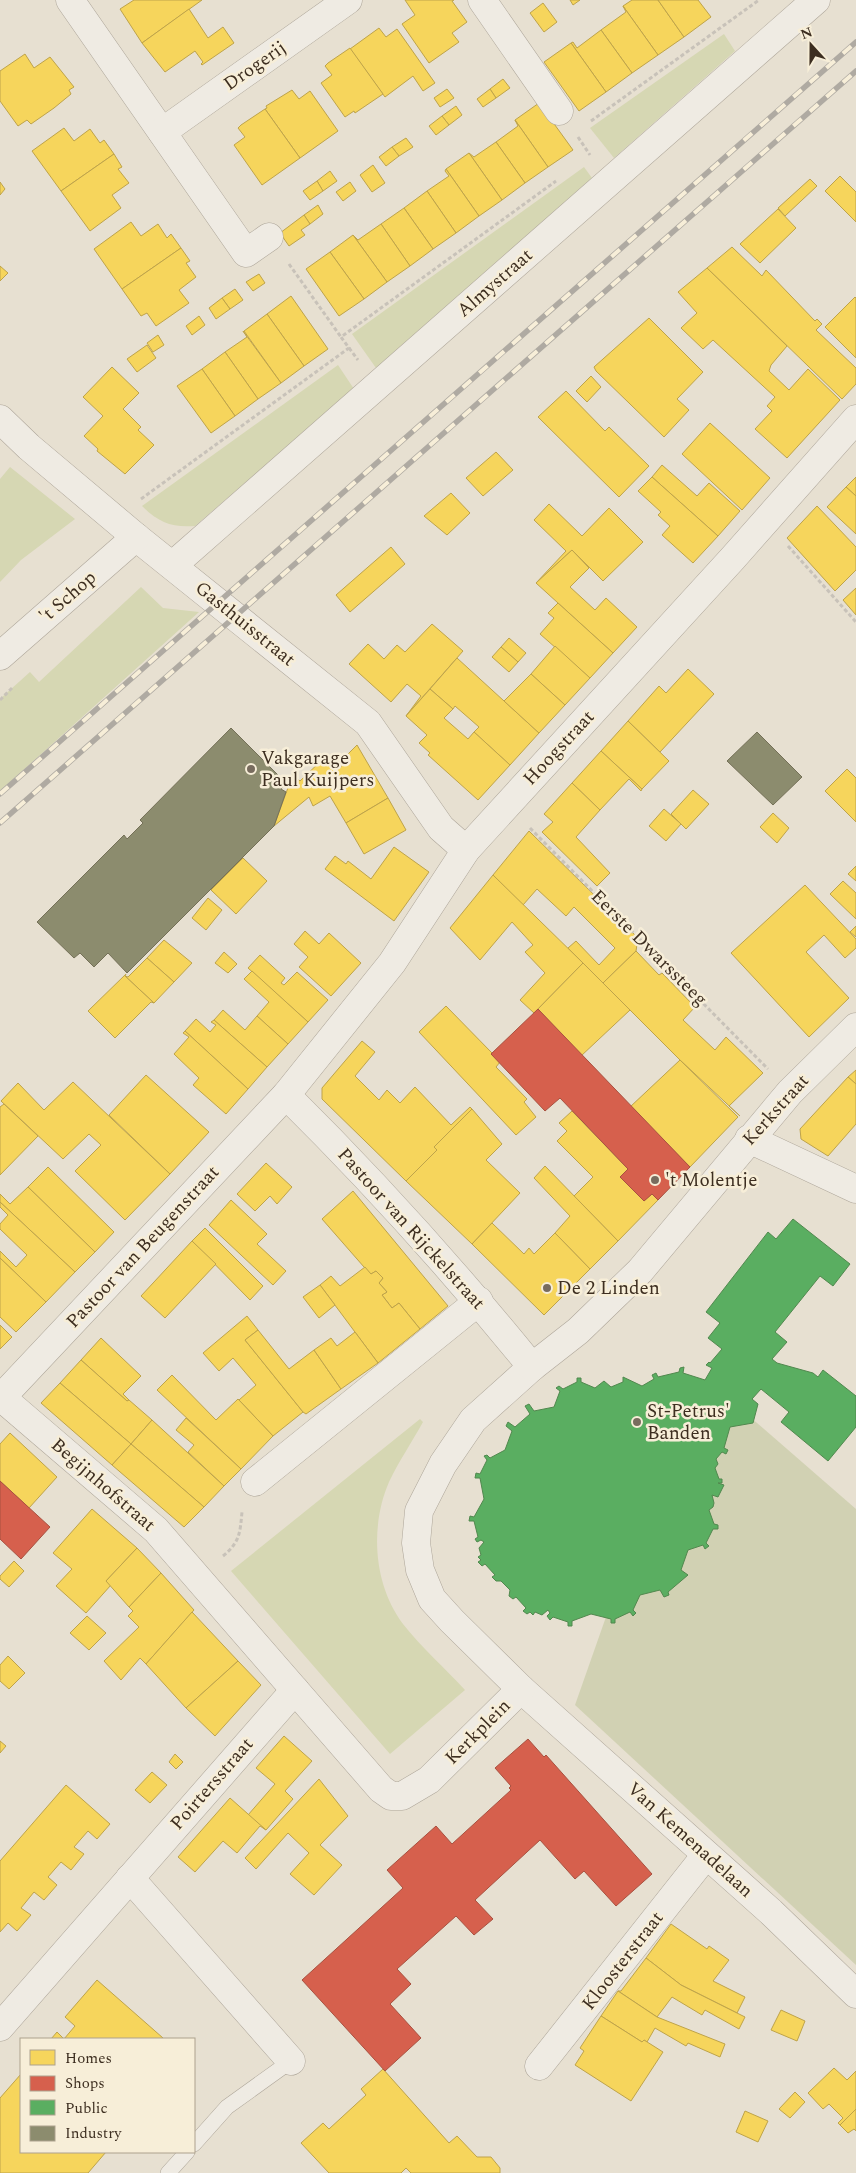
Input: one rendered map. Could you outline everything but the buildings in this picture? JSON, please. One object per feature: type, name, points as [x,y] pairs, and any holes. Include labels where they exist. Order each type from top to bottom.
[{"type":"street","points":[[70,0],[246,253],[269,237]]},
{"type":"street","name":"Drogerij","points":[[162,132],[348,0]]},
{"type":"street","points":[[482,0],[567,122]]},
{"type":"street","name":"Almystraat","points":[[173,566],[816,0]]},
{"type":"street","name":"Gasthuisstraat","points":[[0,419],[29,447],[136,537],[368,723],[441,828],[466,850]]},
{"type":"street","name":"Hoogstraat","points":[[286,1095],[392,963],[466,850],[856,419]]},
{"type":"street","name":"'t Schop","points":[[0,656],[136,537]]},
{"type":"street","name":"Kerkstraat","points":[[532,1367],[578,1331],[640,1270],[790,1092],[856,1026]]},
{"type":"street","name":"Pastoor van Rijckelstraat","points":[[286,1095],[324,1133],[479,1301],[532,1367]]},
{"type":"street","name":"Pastoor van Beugenstraat","points":[[1,1398],[286,1095]]},
{"type":"street","points":[[749,1139],[856,1189]]},
{"type":"street","points":[[254,1482],[479,1301]]},
{"type":"street","name":"Kerkplein","points":[[197,1578],[381,1789],[391,1796],[402,1796],[429,1780],[521,1689],[432,1599],[420,1570],[416,1543],[420,1511],[443,1464],[473,1420],[532,1367]]},
{"type":"street","name":"Begijnhofstraat","points":[[1,1398],[156,1530],[197,1578]]},
{"type":"street","name":"Van Kemenadelaan","points":[[521,1689],[771,1912],[856,1994]]},
{"type":"street","name":"Poirtersstraat","points":[[0,2027],[295,1690]]},
{"type":"street","name":"Kloosterstraat","points":[[539,2066],[706,1855]]},
{"type":"street","points":[[130,1878],[291,2061]]},
{"type":"lane","points":[[195,2143],[227,2107],[291,2061]]},
{"type":"lane","points":[[168,2173],[186,2153]]},
{"type":"path","points":[[609,182],[567,122],[759,0]]},
{"type":"path","points":[[583,162],[591,156]]},
{"type":"path","points":[[341,337],[558,179]]},
{"type":"path","points":[[115,519],[349,348],[269,237]]},
{"type":"path","points":[[765,521],[856,622]]},
{"type":"path","name":"Eerste Dwarssteeg","points":[[507,804],[790,1092]]},
{"type":"path","points":[[197,1578],[234,1546],[240,1534],[244,1498],[254,1482]]},
{"type":"green space","points":[[724,34],[735,51],[614,158],[590,128]]},
{"type":"green space","points":[[584,167],[592,178],[376,368],[352,334]]},
{"type":"green space","points":[[338,365],[354,389],[195,526],[179,526],[166,523],[142,506]]},
{"type":"green space","points":[[10,467],[75,519],[21,560],[0,582],[0,479]]},
{"type":"green space","points":[[141,587],[163,608],[199,612],[0,791],[0,699],[30,672],[39,682]]},
{"type":"green space","points":[[742,1410],[856,1509],[856,1965],[575,1705],[607,1614],[663,1482]]},
{"type":"green space","points":[[420,1419],[423,1422],[393,1474],[383,1499],[377,1536],[380,1573],[385,1591],[403,1624],[465,1690],[390,1754],[231,1571]]},
{"type":"railway","points":[[0,794],[856,42]]},
{"type":"railway","points":[[0,823],[856,71]]},
{"type":"place","name":"Vakgarage Paul Kuijpers","points":[[251,769]]},
{"type":"place","name":"'t Molentje","points":[[655,1180]]},
{"type":"place","name":"De 2 Linden","points":[[547,1288]]},
{"type":"place","name":"St-Petrus' Banden","points":[[637,1422]]}]
